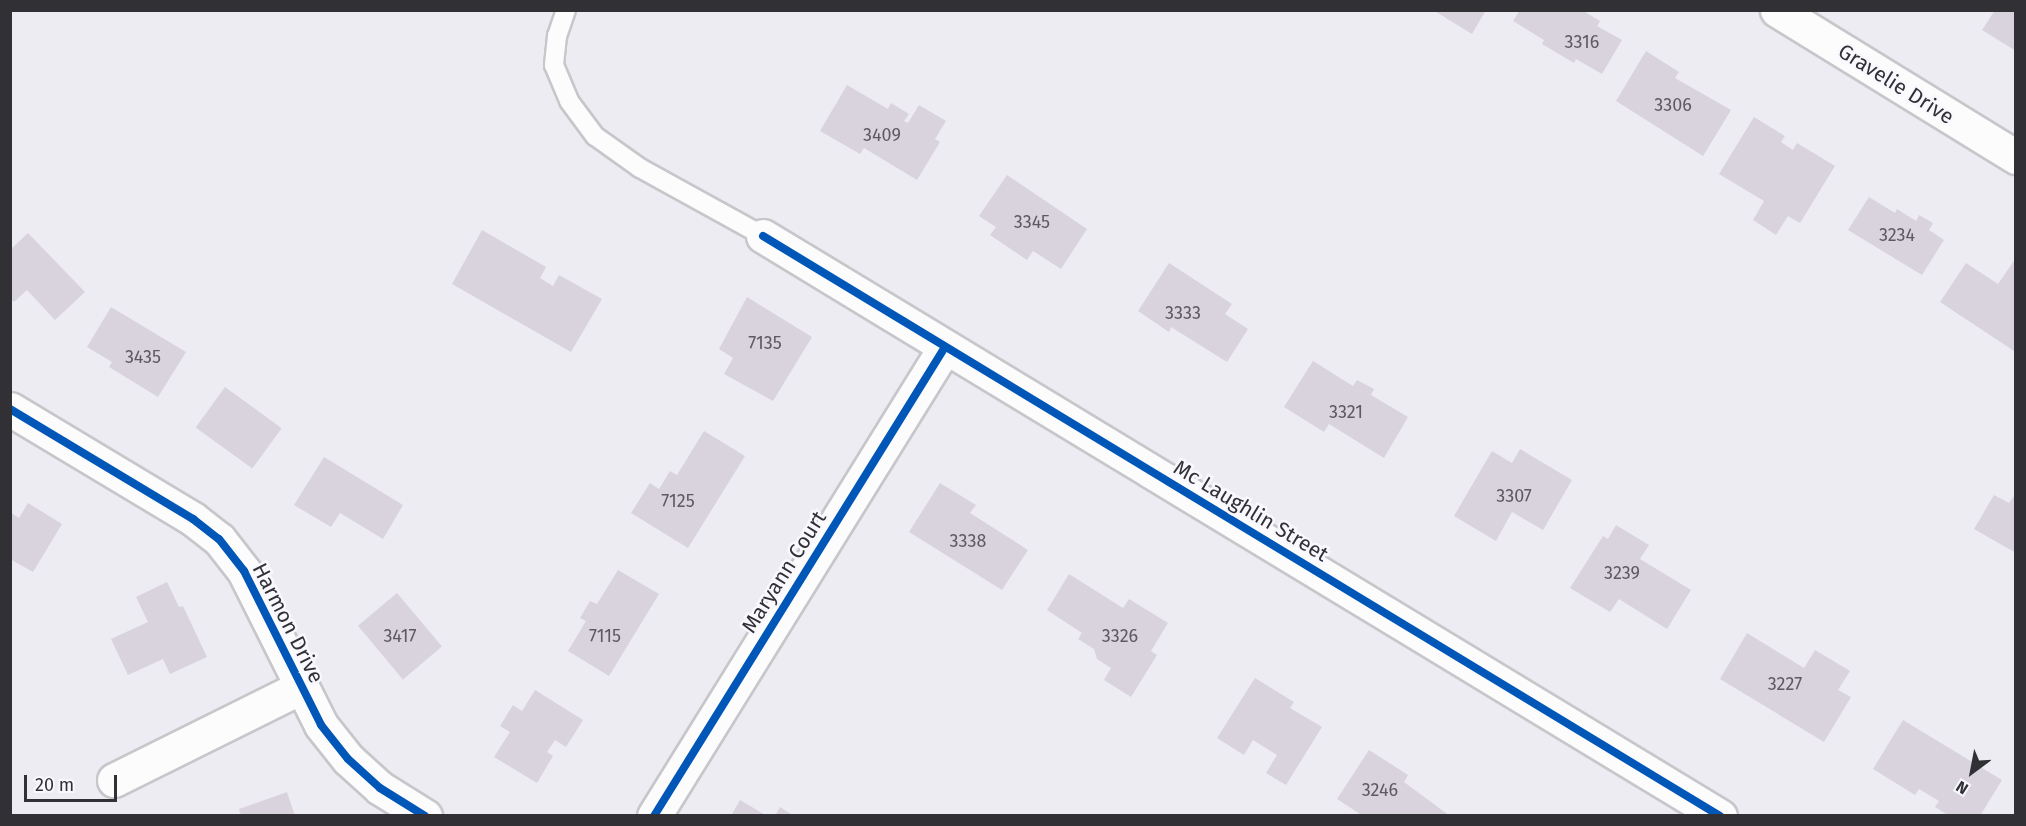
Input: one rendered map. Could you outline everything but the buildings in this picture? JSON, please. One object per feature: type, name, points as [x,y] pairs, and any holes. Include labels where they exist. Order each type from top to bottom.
[{"type":"street","name":"Gravelie Drive","points":[[1777,10],[2016,157]]},
{"type":"street","name":"Mc Laughlin Street","points":[[763,236],[1720,816]]},
{"type":"street","name":"Maryann Court","points":[[654,816],[945,347]]},
{"type":"street","name":"Harmon Drive","points":[[10,409],[193,519],[219,539],[244,571],[321,725],[348,759],[380,788],[425,816]]},
{"type":"street","points":[[114,780],[301,687]]},
{"type":"lane","points":[[566,10],[557,36],[554,65],[569,100],[595,136],[640,168],[763,236]]},
{"type":"cycle path","points":[[763,236],[1720,816]]},
{"type":"cycle path","points":[[654,816],[945,347]]},
{"type":"cycle path","points":[[10,409],[193,519],[219,539],[244,571],[321,725],[348,759],[380,788],[425,816]]}]
